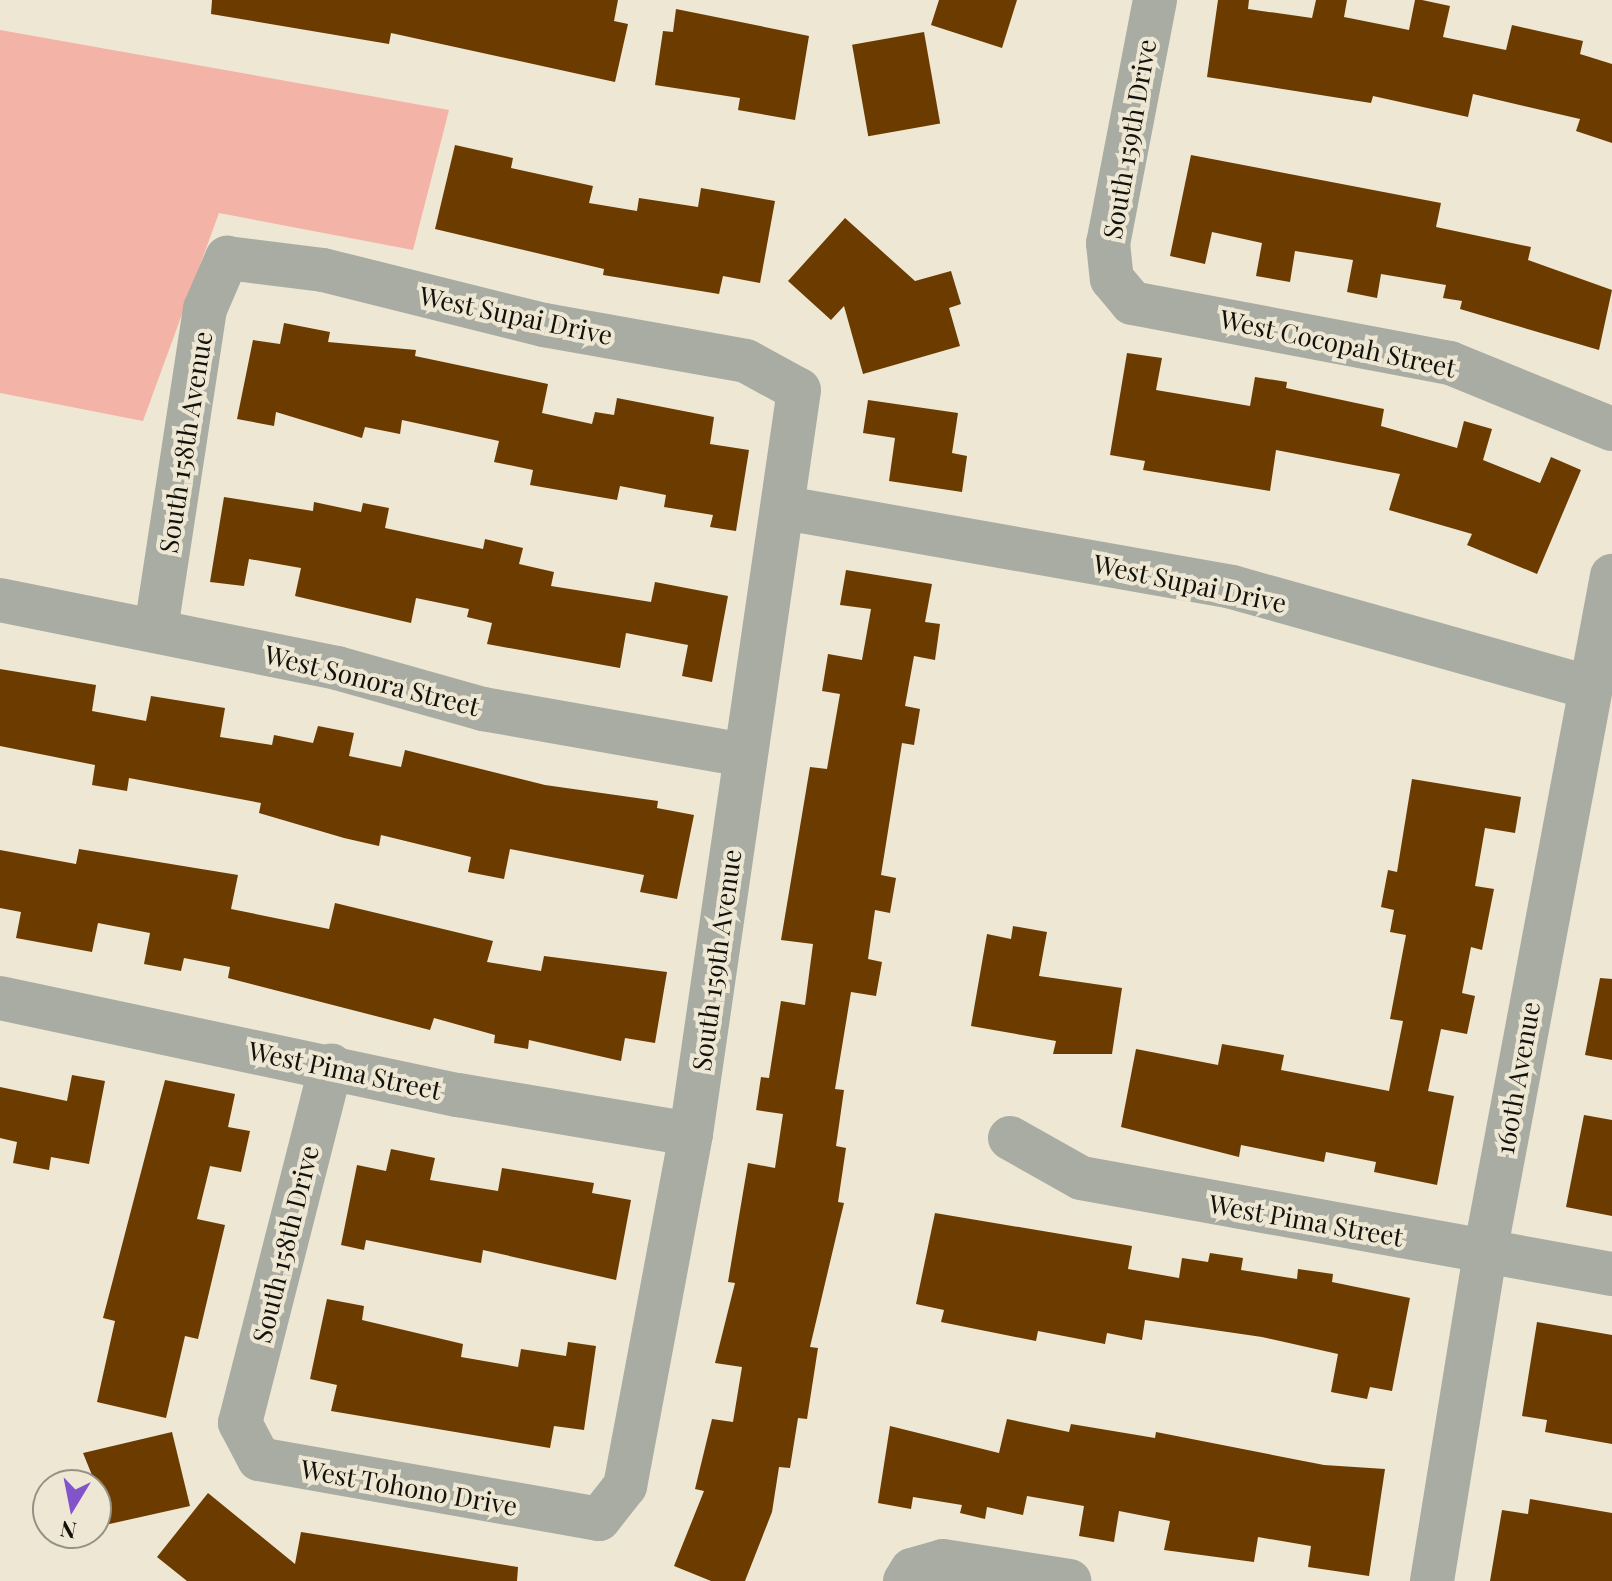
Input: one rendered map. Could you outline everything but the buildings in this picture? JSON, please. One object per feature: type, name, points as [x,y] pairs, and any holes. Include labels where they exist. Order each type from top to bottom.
[{"type":"street","name":"South 159th Drive","points":[[1112,279],[1108,243],[1155,0]]},
{"type":"street","name":"West Supai Drive","points":[[227,258],[323,270],[544,325],[746,361],[799,390]]},
{"type":"street","name":"South 158th Avenue","points":[[156,629],[205,309],[227,258]]},
{"type":"street","name":"West Cocopah Street","points":[[1112,279],[1132,303],[1450,363],[1612,429]]},
{"type":"street","name":"South 159th Avenue","points":[[599,1519],[625,1486],[691,1134],[745,755],[785,508],[799,390]]},
{"type":"street","name":"West Supai Drive","points":[[785,508],[1232,587],[1588,687]]},
{"type":"street","name":"160th Avenue","points":[[1432,1581],[1485,1253],[1588,687],[1612,576]]},
{"type":"street","name":"West Sonora Street","points":[[0,600],[156,629],[483,709],[745,755]]},
{"type":"street","name":"West Pima Street","points":[[0,998],[331,1065],[458,1095],[691,1134]]},
{"type":"street","name":"South 158th Drive","points":[[240,1423],[331,1065]]},
{"type":"street","name":"West Pima Street","points":[[1010,1138],[1081,1178],[1612,1274]]},
{"type":"street","name":"West Tohono Drive","points":[[240,1423],[259,1459],[599,1519]]},
{"type":"street","points":[[908,1575],[943,1561],[1069,1581]]},
{"type":"shaded area","points":[[0,30],[449,110],[413,250],[219,213],[143,421],[0,393]]}]
